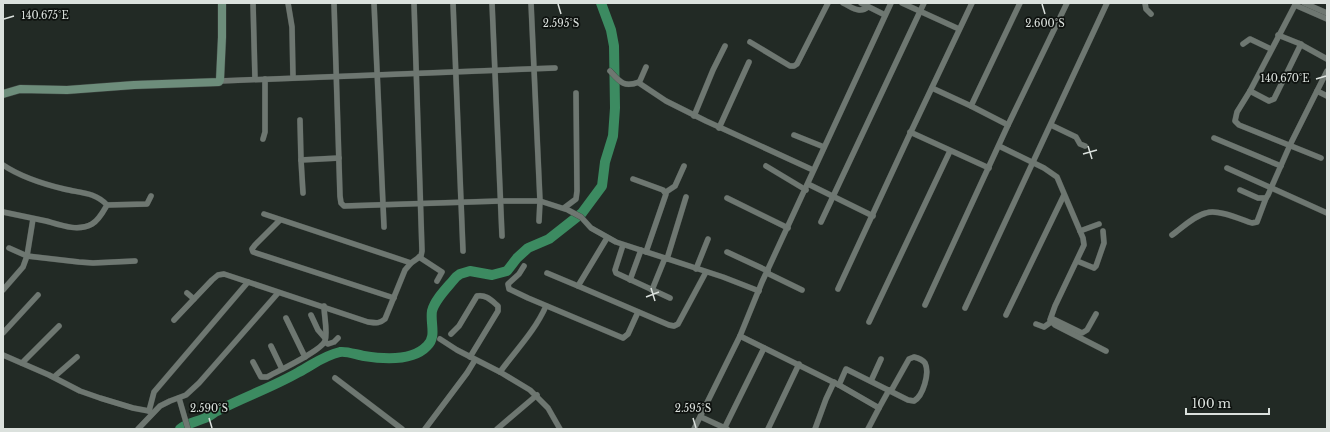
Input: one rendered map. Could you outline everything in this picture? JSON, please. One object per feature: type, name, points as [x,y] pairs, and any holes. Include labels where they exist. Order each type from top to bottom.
[{"type":"street","points":[[220,81],[222,3]]},
{"type":"street","points":[[252,3],[254,79]]},
{"type":"street","points":[[288,3],[292,27],[294,77]]},
{"type":"street","points":[[334,3],[340,196],[342,205],[347,207],[422,203],[540,201],[566,209],[581,217],[591,228],[607,238],[623,245],[723,277],[759,291]]},
{"type":"street","points":[[374,3],[376,75],[384,227]]},
{"type":"street","points":[[174,320],[218,275],[224,274],[376,324],[385,319],[405,270],[411,263],[421,256],[422,251],[422,203],[414,3]]},
{"type":"street","points":[[453,3],[463,251]]},
{"type":"street","points":[[492,3],[502,236]]},
{"type":"street","points":[[531,3],[540,201],[539,221]]},
{"type":"street","points":[[750,42],[790,66],[794,66],[797,64],[828,3]]},
{"type":"street","points":[[843,3],[860,11],[864,10],[868,6]]},
{"type":"street","points":[[861,3],[885,15]]},
{"type":"street","points":[[694,429],[740,336],[767,272],[806,190],[813,170],[891,3]]},
{"type":"street","points":[[902,3],[959,30]]},
{"type":"street","points":[[821,222],[924,3]]},
{"type":"street","points":[[838,289],[873,216],[910,132],[972,3]]},
{"type":"street","points":[[971,106],[1020,3]]},
{"type":"street","points":[[925,305],[1008,125],[1067,3]]},
{"type":"street","points":[[966,308],[1107,3]]},
{"type":"street","points":[[1145,3],[1146,9],[1151,14]]},
{"type":"street","points":[[1304,3],[1327,13]]},
{"type":"street","points":[[1321,158],[1236,123],[1235,119],[1237,112],[1250,91],[1295,4],[1327,19]]},
{"type":"street","points":[[1278,35],[1301,44],[1327,59]]},
{"type":"street","points":[[1243,44],[1250,39],[1271,49]]},
{"type":"street","points":[[1250,91],[1269,101],[1274,100],[1301,44]]},
{"type":"street","points":[[694,116],[713,70],[725,46]]},
{"type":"street","points":[[719,128],[749,62]]},
{"type":"street","points":[[610,71],[623,84],[630,85],[639,82],[646,67]]},
{"type":"street","points":[[3,94],[20,89],[67,90],[294,77],[455,73],[555,68]]},
{"type":"street","points":[[1172,235],[1191,221],[1206,213],[1217,212],[1252,223],[1257,222],[1290,145],[1327,71]]},
{"type":"street","points":[[263,139],[265,132],[265,79]]},
{"type":"street","points":[[639,82],[657,96],[694,116],[813,170]]},
{"type":"street","points":[[932,88],[1008,125]]},
{"type":"street","points":[[1317,91],[1327,96]]},
{"type":"street","points":[[566,209],[576,199],[577,191],[576,93]]},
{"type":"street","points":[[300,120],[300,160],[303,193]]},
{"type":"street","points":[[1051,125],[1076,137],[1080,144],[1085,146]]},
{"type":"street","points":[[910,132],[989,168]]},
{"type":"street","points":[[794,135],[824,148]]},
{"type":"street","points":[[1214,138],[1281,166]]},
{"type":"street","points":[[999,146],[1044,168],[1057,177],[1083,238],[1084,245],[1051,320],[1044,327],[1036,324]]},
{"type":"street","points":[[868,322],[950,151]]},
{"type":"street","points":[[300,160],[339,158]]},
{"type":"street","points":[[3,165],[32,179],[65,190],[90,194],[102,199],[107,205]]},
{"type":"street","points":[[630,280],[664,204],[666,192],[675,186],[684,166]]},
{"type":"street","points":[[766,166],[806,190]]},
{"type":"street","points":[[1227,168],[1327,213]]},
{"type":"street","points":[[633,179],[666,192]]},
{"type":"street","points":[[808,184],[873,216]]},
{"type":"street","points":[[1240,190],[1258,198],[1266,198]]},
{"type":"street","points":[[1006,315],[1064,195]]},
{"type":"street","points":[[107,205],[147,204],[151,196]]},
{"type":"street","points":[[652,290],[666,258],[686,197]]},
{"type":"street","points":[[727,198],[788,228]]},
{"type":"street","points":[[3,212],[61,226],[84,227],[98,220],[107,205]]},
{"type":"street","points":[[264,214],[411,263]]},
{"type":"street","points":[[3,290],[23,267],[27,256],[33,219]]},
{"type":"street","points":[[280,220],[255,245],[252,249],[253,252],[394,298]]},
{"type":"street","points":[[1080,231],[1099,224]]},
{"type":"street","points":[[1077,261],[1090,267],[1094,268],[1096,266],[1104,243],[1103,230]]},
{"type":"street","points":[[578,286],[607,238]]},
{"type":"street","points":[[696,269],[708,239]]},
{"type":"street","points":[[623,245],[615,271],[618,275],[670,298]]},
{"type":"street","points":[[9,248],[27,256],[94,263],[135,261]]},
{"type":"street","points":[[727,252],[802,290]]},
{"type":"street","points":[[419,258],[442,272],[438,281]]},
{"type":"street","points":[[524,266],[519,274],[508,284],[509,289],[623,338],[628,334],[638,312]]},
{"type":"street","points":[[547,273],[669,325],[676,325],[706,272]]},
{"type":"street","points":[[151,412],[154,392],[248,282]]},
{"type":"street","points":[[187,293],[194,299]]},
{"type":"street","points":[[138,429],[151,412],[170,401],[186,395],[200,384],[278,293]]},
{"type":"street","points":[[3,333],[38,295]]},
{"type":"street","points":[[425,429],[467,373],[473,358],[498,311],[498,306],[490,298],[480,295],[478,296],[459,326],[451,334]]},
{"type":"street","points":[[324,306],[325,340]]},
{"type":"street","points":[[500,372],[532,331],[546,306]]},
{"type":"street","points":[[1051,320],[1082,333],[1087,330],[1096,314]]},
{"type":"street","points":[[311,315],[318,330],[328,344],[332,343],[338,338]]},
{"type":"street","points":[[286,318],[305,357]]},
{"type":"street","points":[[1051,320],[1106,351]]},
{"type":"street","points":[[22,363],[59,326]]},
{"type":"street","points":[[740,336],[836,383],[879,408]]},
{"type":"street","points":[[440,339],[500,372],[537,395],[548,408],[560,429]]},
{"type":"street","points":[[253,362],[262,378],[267,377],[305,357],[325,340]]},
{"type":"street","points":[[271,346],[282,369]]},
{"type":"street","points":[[701,417],[726,429],[764,348]]},
{"type":"street","points":[[3,355],[54,377],[80,391],[133,408],[151,412]]},
{"type":"street","points":[[54,377],[76,357]]},
{"type":"street","points":[[815,429],[826,399],[846,369],[890,390],[908,400],[916,401],[926,381],[926,366],[924,362],[914,357],[909,359],[890,390],[879,408],[868,429]]},
{"type":"street","points":[[871,381],[881,359]]},
{"type":"street","points":[[768,429],[799,364]]},
{"type":"street","points":[[335,378],[402,429]]},
{"type":"street","points":[[497,429],[537,395]]},
{"type":"street","points":[[180,398],[187,426]]},
{"type":"waterway","points":[[180,429],[279,382],[324,358],[340,352],[380,358],[397,358],[406,357],[421,351],[427,346],[432,338],[432,311],[439,298],[456,277],[470,271],[492,275],[507,271],[517,258],[528,248],[549,239],[582,213],[602,186],[605,162],[613,136],[615,108],[614,46],[611,30],[601,3]]}]
